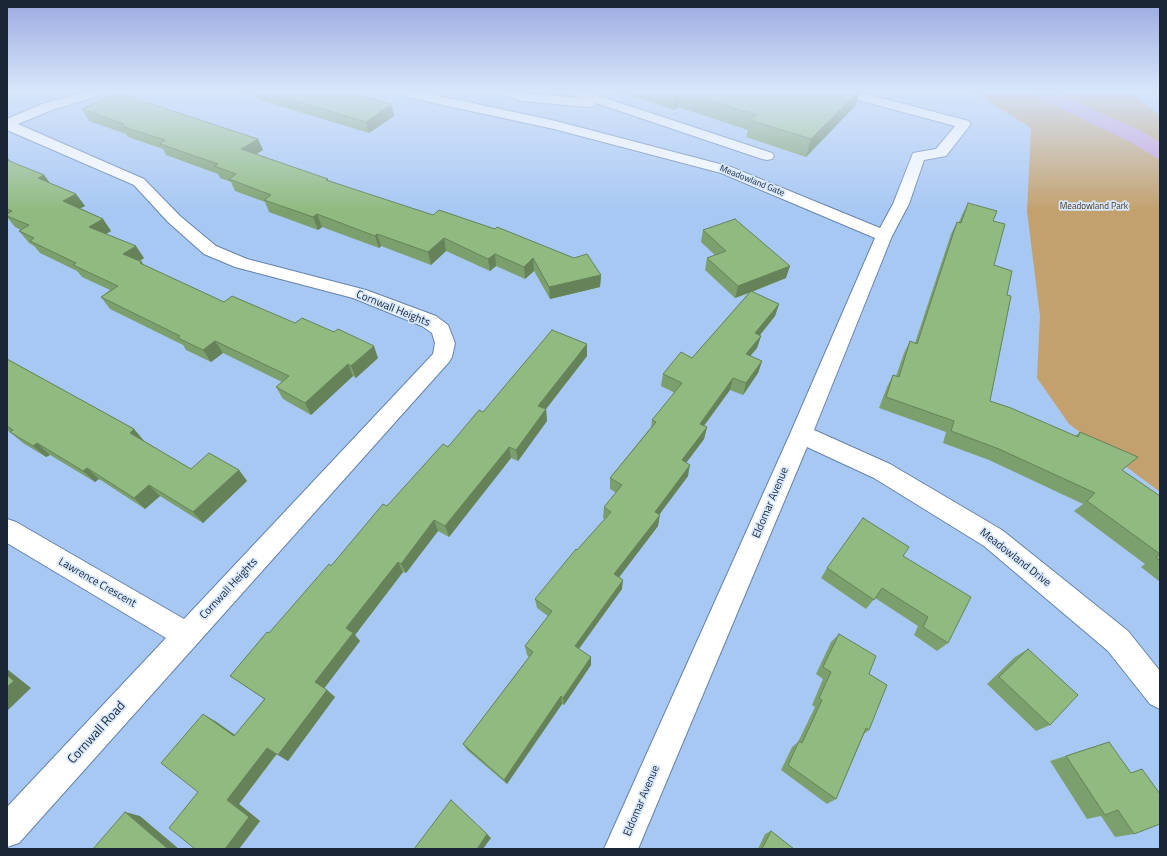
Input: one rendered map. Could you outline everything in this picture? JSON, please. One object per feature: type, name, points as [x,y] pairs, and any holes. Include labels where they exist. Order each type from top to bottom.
[{"type":"street","name":"Cornwall Heights","points":[[21,131],[139,182],[174,218],[210,250],[242,263],[359,294],[429,321],[441,330],[446,343],[442,357],[186,635]]},
{"type":"street","name":"Meadowland Gate","points":[[578,131],[726,170],[884,236]]},
{"type":"street","points":[[692,131],[767,156]]},
{"type":"street","name":"Eldomar Avenue","points":[[621,849],[801,434],[884,236],[901,204],[918,156],[941,153],[958,131]]},
{"type":"street","name":"Meadowland Drive","points":[[801,434],[882,471],[993,538],[1118,641],[1160,694]]},
{"type":"street","name":"Lawrence Crescent","points":[[7,530],[186,635]]},
{"type":"street","name":"Cornwall Road","points":[[7,832],[186,635]]},
{"type":"green space","name":"Meadowland Park","points":[[1031,131],[1160,131],[1160,492],[1069,424],[1037,378],[1040,316],[1027,211]]},
{"type":"shaded area","points":[[1107,131],[1141,131],[1160,142],[1160,160],[1130,142]]},
{"type":"building","points":[[137,131],[233,131],[258,139],[241,149],[328,179],[326,180],[433,215],[439,210],[495,229],[497,227],[574,258],[587,254],[601,275],[549,287],[533,258],[524,267],[495,254],[488,259],[444,238],[428,252],[377,234],[375,236],[317,214],[313,217],[264,200],[271,195],[229,179],[236,174],[214,166],[218,164],[160,144],[165,140]]},
{"type":"building","points":[[785,131],[819,131],[811,139]]},
{"type":"building","points":[[7,160],[44,175],[38,178],[76,194],[63,201],[103,219],[89,227],[136,246],[123,254],[142,262],[140,263],[224,302],[232,296],[295,323],[302,318],[334,332],[338,329],[374,346],[351,366],[348,364],[305,403],[276,387],[289,376],[215,341],[203,350],[178,338],[180,336],[101,297],[118,286],[73,265],[76,263],[30,241],[34,238],[19,231],[29,225],[7,216],[7,214],[12,211],[7,209]]},
{"type":"building","points":[[968,203],[997,211],[993,221],[1005,224],[994,265],[1012,271],[1007,295],[1011,296],[990,401],[1011,408],[1078,437],[1080,432],[1138,457],[1122,470],[1160,496],[1160,554],[1087,501],[1095,493],[999,449],[951,431],[954,421],[886,397],[893,375],[899,377],[910,341],[917,344],[957,222],[961,223]]},
{"type":"building","points":[[735,219],[790,266],[738,286],[707,258],[726,251],[703,230]]},
{"type":"building","points":[[751,291],[779,304],[755,333],[761,336],[746,354],[762,361],[746,383],[733,378],[700,424],[707,427],[682,460],[690,465],[655,512],[660,515],[614,574],[623,580],[575,646],[591,657],[563,698],[561,696],[504,780],[463,744],[533,652],[525,646],[552,611],[535,599],[576,549],[577,550],[611,512],[604,507],[622,485],[610,478],[656,422],[652,420],[682,383],[663,374],[681,352],[692,358]]},
{"type":"building","points":[[552,330],[587,344],[538,406],[546,409],[516,450],[509,447],[445,526],[434,520],[401,564],[398,562],[346,628],[353,633],[315,682],[327,690],[278,755],[267,748],[227,800],[249,817],[225,849],[195,849],[169,828],[198,792],[161,763],[203,714],[234,736],[265,699],[230,676],[267,632],[269,633],[329,564],[331,566],[383,504],[387,506],[443,444],[448,447],[479,410],[483,412]]},
{"type":"building","points":[[7,359],[134,429],[130,433],[191,469],[209,453],[239,470],[193,512],[149,485],[134,498],[87,468],[83,471],[37,443],[33,446],[10,432],[13,430],[7,426]]},
{"type":"building","points":[[863,518],[909,547],[903,556],[971,597],[948,643],[923,627],[928,617],[882,588],[874,600],[827,568]]},
{"type":"building","points":[[1160,554],[1160,561],[1156,557]]},
{"type":"building","points":[[839,634],[876,656],[869,674],[887,685],[869,730],[866,728],[836,799],[788,765],[799,741],[802,743],[822,700],[819,698],[831,672],[823,667]]},
{"type":"building","points":[[1028,649],[1078,695],[1050,725],[999,677]]},
{"type":"building","points":[[7,675],[14,681],[7,687]]},
{"type":"building","points":[[1109,742],[1131,773],[1142,769],[1160,794],[1160,824],[1134,834],[1118,810],[1105,815],[1066,756]]},
{"type":"building","points":[[451,800],[487,834],[477,849],[414,849]]},
{"type":"building","points":[[125,812],[168,849],[93,849]]},
{"type":"building","points":[[771,831],[794,849],[762,849]]}]
